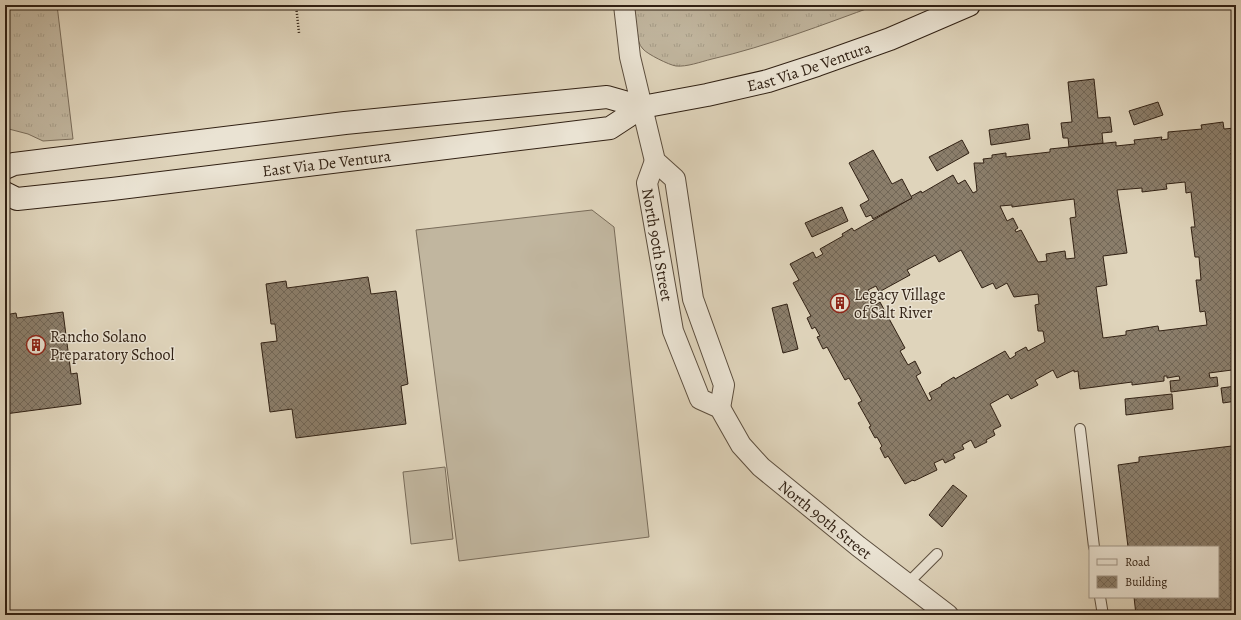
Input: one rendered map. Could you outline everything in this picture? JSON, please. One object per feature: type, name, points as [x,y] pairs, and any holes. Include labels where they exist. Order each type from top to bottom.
[{"type":"main road","name":"East Via De Ventura","points":[[5,193],[17,199],[112,189],[610,128],[642,107],[707,95],[768,80],[817,65],[890,39],[969,5]]},
{"type":"main road","name":"East Via De Ventura","points":[[5,168],[14,164],[345,123],[607,97],[642,107]]},
{"type":"street","points":[[624,5],[630,57],[656,161]]},
{"type":"street","name":"North 90th Street","points":[[720,408],[724,386],[693,299],[675,179],[656,161],[647,183],[673,331],[700,399],[720,408],[741,445],[761,467],[858,546],[948,615]]},
{"type":"lane","points":[[1080,429],[1094,546]]},
{"type":"lane","points":[[907,584],[937,554]]},
{"type":"lane","points":[[1100,598],[1103,615]]},
{"type":"path","points":[[296,5],[299,33]]},
{"type":"green space","points":[[5,5],[57,5],[73,139],[43,141],[28,134],[5,128]]},
{"type":"green space","points":[[634,5],[877,5],[795,35],[754,48],[694,64],[676,66],[658,59],[640,46],[636,28]]},
{"type":"green space","points":[[592,210],[614,227],[649,537],[459,561],[416,230]]},
{"type":"green space","points":[[445,467],[453,539],[411,544],[403,472]]},
{"type":"building","points":[[1094,79],[1098,118],[1110,117],[1112,132],[1102,133],[1103,143],[1069,147],[1068,138],[1063,138],[1061,123],[1072,122],[1068,82]]},
{"type":"building","points":[[1158,102],[1163,115],[1134,125],[1129,111]]},
{"type":"building","name":"Legacy Village of Salt River","points":[[1223,122],[1224,129],[1235,128],[1236,134],[1236,152],[1231,153],[1233,164],[1236,164],[1236,184],[1234,185],[1236,200],[1236,374],[1232,375],[1232,370],[1209,373],[1210,378],[1217,377],[1218,386],[1171,392],[1170,381],[1180,380],[1179,376],[1167,378],[1167,376],[1164,376],[1164,381],[1132,385],[1132,382],[1080,389],[1078,371],[1074,372],[1074,370],[1057,378],[1053,370],[1035,380],[1038,385],[1011,399],[1008,394],[990,404],[1001,426],[993,430],[995,435],[986,440],[987,442],[975,448],[971,440],[962,445],[964,449],[953,454],[955,458],[945,463],[943,459],[934,463],[937,470],[905,484],[888,456],[885,458],[880,448],[882,446],[877,437],[875,438],[869,427],[871,426],[858,403],[862,401],[849,378],[845,380],[827,347],[823,349],[817,337],[820,336],[815,327],[812,329],[807,318],[811,316],[793,283],[799,280],[790,264],[813,252],[816,258],[823,254],[820,249],[843,236],[842,234],[852,228],[854,231],[912,198],[910,197],[921,191],[922,193],[953,175],[958,184],[965,180],[973,193],[977,191],[974,163],[984,163],[983,159],[992,158],[992,155],[1006,153],[1006,157],[1050,152],[1050,149],[1116,142],[1116,146],[1135,144],[1134,140],[1162,137],[1161,140],[1168,139],[1168,132],[1202,129],[1201,125]],"holes":[[[1185,182],[1186,193],[1191,192],[1195,227],[1191,227],[1195,257],[1199,257],[1201,280],[1196,280],[1200,312],[1205,311],[1207,325],[1159,331],[1158,326],[1126,331],[1126,335],[1103,338],[1096,287],[1107,285],[1103,256],[1127,253],[1117,190],[1142,188],[1142,192],[1167,189],[1166,184]],[[1074,199],[1076,217],[1070,218],[1075,258],[1066,259],[1065,251],[1046,254],[1047,261],[1038,262],[1021,230],[1016,232],[1015,230],[1018,228],[1013,218],[1007,221],[1000,206],[1012,205],[1012,207]],[[961,250],[982,288],[993,283],[996,289],[1007,283],[1014,297],[1038,294],[1039,304],[1035,305],[1038,331],[1043,331],[1045,342],[1028,351],[1026,347],[1015,353],[1016,355],[1010,359],[1005,351],[955,379],[954,377],[941,385],[942,386],[929,393],[932,399],[929,401],[916,376],[921,373],[915,361],[908,365],[900,351],[905,348],[880,302],[876,305],[868,290],[876,286],[879,292],[910,275],[907,270],[935,255],[939,262]]]},
{"type":"building","points":[[1028,124],[1030,139],[991,145],[989,130]]},
{"type":"building","points":[[962,140],[969,153],[937,171],[929,157]]},
{"type":"building","points":[[873,150],[892,184],[902,179],[912,198],[873,219],[871,215],[866,217],[860,205],[869,200],[849,163]]},
{"type":"building","points":[[842,207],[848,221],[812,237],[805,223]]},
{"type":"building","points":[[368,277],[371,294],[396,291],[408,384],[401,386],[406,424],[296,438],[292,409],[270,412],[261,343],[277,341],[275,324],[271,324],[266,284],[286,281],[287,288]]},
{"type":"building","points":[[787,304],[798,349],[783,353],[772,308]]},
{"type":"building","name":"Rancho Solano Preparatory School","points":[[63,312],[71,374],[77,373],[81,404],[5,414],[5,315],[16,313],[17,318]]},
{"type":"building","points":[[1236,386],[1236,401],[1223,403],[1221,388]]},
{"type":"building","points":[[1172,394],[1173,409],[1126,415],[1125,399]]},
{"type":"building","points":[[1232,446],[1236,482],[1236,615],[1136,615],[1134,598],[1219,598],[1219,546],[1128,546],[1118,465],[1139,462],[1139,457]]},
{"type":"building","points":[[953,485],[967,496],[942,527],[929,515]]},
{"type":"place","name":"Legacy Village of Salt River","points":[[840,303]]},
{"type":"place","name":"Rancho Solano Preparatory School","points":[[36,345]]}]
